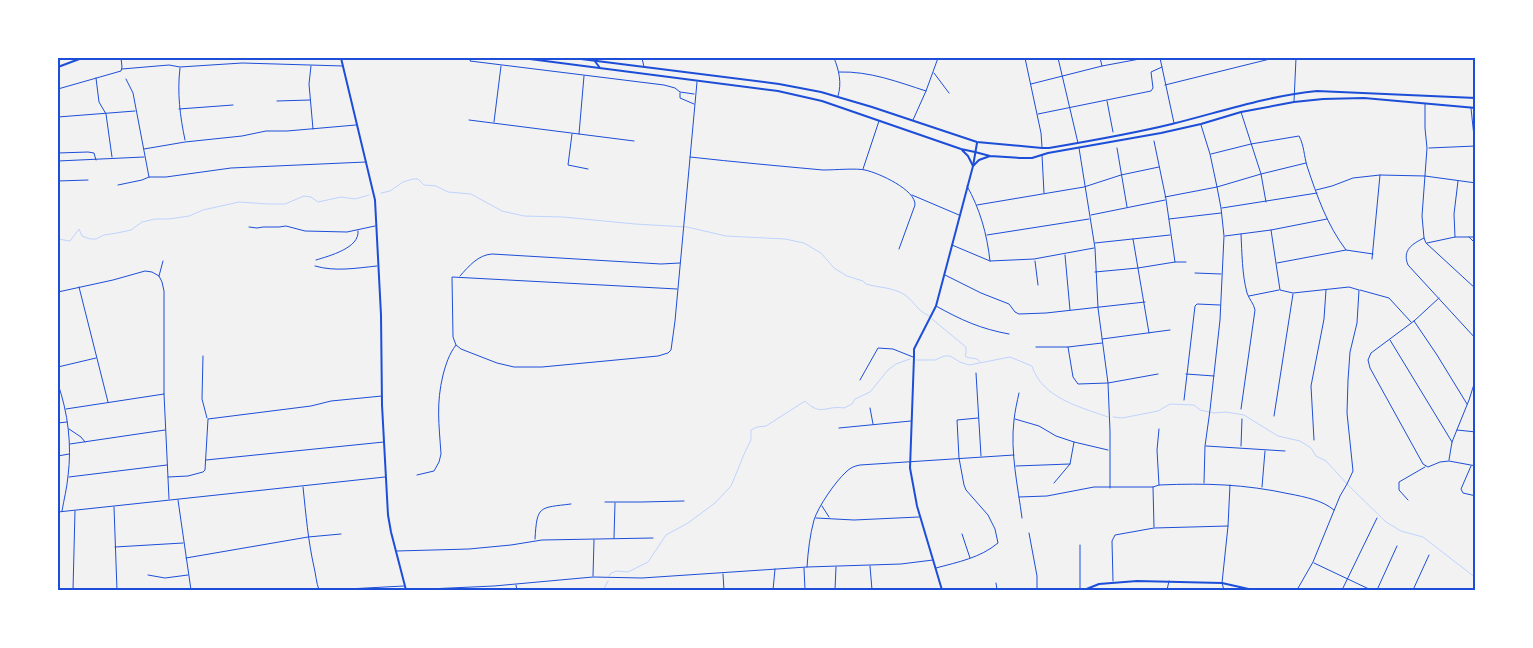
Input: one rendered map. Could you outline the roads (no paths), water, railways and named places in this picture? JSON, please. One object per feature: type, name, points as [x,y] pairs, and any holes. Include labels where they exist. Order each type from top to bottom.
[{"type":"main road","points":[[58,67],[82,58]]},
{"type":"main road","points":[[341,58],[373,189],[381,315],[382,396],[388,515],[395,551],[406,590]]},
{"type":"main road","points":[[522,58],[778,91],[822,101],[961,149],[990,156],[1032,158],[1042,154],[1120,142],[1201,124],[1241,112],[1294,102],[1323,99],[1364,98],[1476,108]]},
{"type":"main road","points":[[574,58],[779,84],[820,92],[977,142],[1042,148],[1101,140],[1294,93],[1317,91],[1476,98]]},
{"type":"main road","points":[[594,60],[600,68]]},
{"type":"main road","points":[[942,590],[913,488],[910,461],[914,349],[936,306],[977,142]]},
{"type":"main road","points":[[961,149],[968,156],[972,166]]},
{"type":"main road","points":[[972,166],[979,160],[990,156]]},
{"type":"main road","points":[[1084,590],[1099,584],[1113,582],[1169,581],[1222,583],[1254,590]]},
{"type":"street","points":[[121,58],[122,69]]},
{"type":"street","points":[[471,58],[470,61],[501,66],[664,85],[673,87],[680,92],[695,94]]},
{"type":"street","points":[[630,58],[642,58],[644,67]]},
{"type":"street","points":[[834,58],[839,72],[840,89],[837,97]]},
{"type":"street","points":[[913,121],[938,58]]},
{"type":"street","points":[[1025,58],[1042,133],[1042,148]]},
{"type":"street","points":[[1058,58],[1078,143]]},
{"type":"street","points":[[1100,58],[1102,66]]},
{"type":"street","points":[[1031,84],[1102,66],[1145,58]]},
{"type":"street","points":[[1160,58],[1174,123]]},
{"type":"street","points":[[1165,86],[1274,58]]},
{"type":"street","points":[[1294,102],[1296,58]]},
{"type":"street","points":[[58,89],[121,71],[122,69],[169,65],[180,67],[242,63],[343,66]]},
{"type":"street","points":[[311,66],[310,84],[314,129]]},
{"type":"street","points":[[494,123],[501,66]]},
{"type":"street","points":[[180,67],[178,96],[185,142]]},
{"type":"street","points":[[1038,114],[1151,91],[1153,88],[1151,72],[1162,67]]},
{"type":"street","points":[[839,72],[864,73],[878,76],[926,91]]},
{"type":"street","points":[[934,72],[949,93]]},
{"type":"street","points":[[579,134],[584,76]]},
{"type":"street","points":[[96,78],[100,102],[106,114],[112,159]]},
{"type":"street","points":[[126,80],[133,93],[149,177]]},
{"type":"street","points":[[678,289],[452,277],[453,337],[460,349],[497,363],[514,367],[542,367],[661,356],[671,350],[681,263],[697,82]]},
{"type":"street","points":[[680,92],[680,98],[694,104]]},
{"type":"street","points":[[277,101],[311,100]]},
{"type":"street","points":[[1106,100],[1114,132]]},
{"type":"street","points":[[1425,104],[1424,128],[1427,148],[1422,210],[1424,238],[1426,244],[1476,289]]},
{"type":"street","points":[[179,109],[234,105]]},
{"type":"street","points":[[1427,148],[1475,146],[1471,107]]},
{"type":"street","points":[[58,116],[136,111]]},
{"type":"street","points":[[1241,112],[1261,174],[1266,202]]},
{"type":"street","points":[[469,120],[634,141]]},
{"type":"street","points":[[863,169],[879,120]]},
{"type":"street","points":[[1201,124],[1217,187],[1224,236],[1221,305],[1205,446],[1204,483]]},
{"type":"street","points":[[144,150],[185,142],[242,136],[266,131],[287,132],[356,125]]},
{"type":"street","points":[[572,133],[568,165],[588,168]]},
{"type":"street","points":[[1210,154],[1298,135],[1301,139],[1306,163],[1327,219],[1346,250]]},
{"type":"street","points":[[1154,141],[1166,198],[1175,262]]},
{"type":"street","points":[[1079,148],[1095,248],[1098,308],[1108,383],[1110,488]]},
{"type":"street","points":[[1117,148],[1127,207]]},
{"type":"street","points":[[58,154],[88,152],[94,153],[96,160]]},
{"type":"street","points":[[1042,154],[1044,193]]},
{"type":"street","points":[[58,161],[145,157]]},
{"type":"street","points":[[689,157],[757,165],[844,170],[863,169],[894,182],[912,195],[960,215]]},
{"type":"street","points":[[118,185],[149,177],[166,177],[231,168],[366,162]]},
{"type":"street","points":[[1089,215],[1217,187],[1306,163]]},
{"type":"street","points":[[977,205],[1084,187],[1121,175],[1159,166]]},
{"type":"street","points":[[1372,259],[1380,175]]},
{"type":"street","points":[[1221,208],[1266,202],[1316,191],[1353,178],[1380,175],[1425,176],[1476,183]]},
{"type":"street","points":[[58,181],[88,180]]},
{"type":"street","points":[[1455,237],[1454,214],[1458,180]]},
{"type":"street","points":[[967,186],[977,205],[987,235],[990,261]]},
{"type":"street","points":[[899,249],[915,206],[916,200],[912,195]]},
{"type":"street","points":[[1168,219],[1222,213]]},
{"type":"street","points":[[987,235],[1090,219]]},
{"type":"street","points":[[1224,236],[1271,230],[1327,219]]},
{"type":"street","points":[[249,227],[286,226],[305,231],[347,232],[376,226]]},
{"type":"street","points":[[316,260],[345,250],[357,237],[358,230]]},
{"type":"street","points":[[1271,230],[1280,290]]},
{"type":"street","points":[[1241,234],[1243,267],[1249,296],[1255,310],[1241,410]]},
{"type":"street","points":[[1094,243],[1170,236]]},
{"type":"street","points":[[1426,244],[1455,237],[1476,237]]},
{"type":"street","points":[[1469,237],[1476,244]]},
{"type":"street","points":[[1424,238],[1408,249],[1408,265],[1476,340]]},
{"type":"street","points":[[1133,239],[1149,333]]},
{"type":"street","points":[[952,245],[990,261],[1034,259],[1095,248]]},
{"type":"street","points":[[1276,264],[1346,250],[1372,254]]},
{"type":"street","points":[[459,277],[476,260],[492,254],[661,264],[681,263]]},
{"type":"street","points":[[1064,254],[1070,311]]},
{"type":"street","points":[[1034,259],[1038,285]]},
{"type":"street","points":[[158,276],[163,261]]},
{"type":"street","points":[[1096,272],[1186,262]]},
{"type":"street","points":[[315,266],[336,269],[378,266]]},
{"type":"street","points":[[58,292],[145,271],[152,272],[162,282],[164,292],[164,394],[168,500]]},
{"type":"street","points":[[1194,273],[1222,274]]},
{"type":"street","points":[[944,275],[1009,304],[1019,314],[1070,311],[1145,302]]},
{"type":"street","points":[[79,287],[108,402]]},
{"type":"street","points":[[1249,296],[1280,290],[1293,293],[1349,287],[1389,298],[1413,322],[1437,354],[1467,404]]},
{"type":"street","points":[[1314,440],[1311,386],[1324,319],[1326,289]]},
{"type":"street","points":[[1297,590],[1313,562],[1340,496],[1353,471],[1347,413],[1351,342],[1356,323],[1359,290]]},
{"type":"street","points":[[1274,416],[1293,293]]},
{"type":"street","points":[[1426,467],[1417,455],[1368,364],[1371,353],[1413,322],[1438,298]]},
{"type":"street","points":[[1184,400],[1195,306],[1197,304],[1221,305]]},
{"type":"street","points":[[936,306],[974,325],[1008,334]]},
{"type":"street","points":[[1102,339],[1170,330]]},
{"type":"street","points":[[1390,340],[1452,442]]},
{"type":"street","points":[[1036,346],[1068,347],[1102,343]]},
{"type":"street","points":[[418,474],[434,471],[439,462],[441,454],[438,399],[450,353],[456,345]]},
{"type":"street","points":[[1068,347],[1075,382],[1082,384],[1108,383],[1158,374]]},
{"type":"street","points":[[860,380],[878,348],[893,349],[914,357]]},
{"type":"street","points":[[167,477],[188,476],[203,472],[206,468],[208,419],[202,399],[203,356]]},
{"type":"street","points":[[58,367],[97,358]]},
{"type":"street","points":[[976,374],[981,456]]},
{"type":"street","points":[[1186,374],[1214,376]]},
{"type":"street","points":[[1449,461],[1452,442],[1476,378]]},
{"type":"street","points":[[58,384],[66,409],[69,445],[68,477],[62,512]]},
{"type":"street","points":[[1019,393],[1014,419],[1014,455],[1022,518]]},
{"type":"street","points":[[66,409],[164,394]]},
{"type":"street","points":[[208,419],[311,406],[331,400],[382,396]]},
{"type":"street","points":[[870,408],[873,424]]},
{"type":"street","points":[[936,568],[985,553],[998,542],[995,528],[988,515],[966,490],[959,458],[957,420],[978,418]]},
{"type":"street","points":[[1014,419],[1039,426],[1056,436],[1074,442],[1109,450]]},
{"type":"street","points":[[1241,447],[1242,419]]},
{"type":"street","points":[[839,428],[911,421]]},
{"type":"street","points":[[58,424],[67,422]]},
{"type":"street","points":[[68,429],[81,437],[85,442]]},
{"type":"street","points":[[1159,429],[1157,450],[1159,485]]},
{"type":"street","points":[[69,445],[166,430]]},
{"type":"street","points":[[1457,430],[1476,432]]},
{"type":"street","points":[[206,460],[384,442]]},
{"type":"street","points":[[1054,483],[1070,464],[1074,442]]},
{"type":"street","points":[[1205,446],[1285,451]]},
{"type":"street","points":[[1262,488],[1265,449]]},
{"type":"street","points":[[58,456],[69,454]]},
{"type":"street","points":[[805,590],[806,568],[815,518],[831,490],[846,471],[852,467],[910,461],[1014,455]]},
{"type":"street","points":[[1408,500],[1399,490],[1400,482],[1426,467],[1449,461],[1476,466]]},
{"type":"street","points":[[1016,466],[1070,464]]},
{"type":"street","points":[[68,477],[167,465]]},
{"type":"street","points":[[1471,465],[1461,490],[1463,493],[1476,496]]},
{"type":"street","points":[[58,512],[386,477]]},
{"type":"street","points":[[1019,497],[1047,496],[1094,487],[1153,487],[1159,485],[1204,483],[1262,488],[1312,499],[1334,510]]},
{"type":"street","points":[[1224,590],[1222,583],[1230,485]]},
{"type":"street","points":[[303,487],[308,537],[318,590]]},
{"type":"street","points":[[1153,487],[1154,528]]},
{"type":"street","points":[[178,498],[191,590]]},
{"type":"street","points":[[605,502],[684,501]]},
{"type":"street","points":[[614,538],[615,503]]},
{"type":"street","points":[[534,540],[536,520],[539,512],[544,508],[571,504]]},
{"type":"street","points":[[114,506],[117,590]]},
{"type":"street","points":[[822,506],[829,518]]},
{"type":"street","points":[[73,590],[75,511]]},
{"type":"street","points":[[815,518],[854,520],[920,517]]},
{"type":"street","points":[[1342,590],[1377,518]]},
{"type":"street","points":[[1113,582],[1112,540],[1118,534],[1154,528],[1228,526]]},
{"type":"street","points":[[1029,533],[1037,576],[1037,590]]},
{"type":"street","points":[[186,558],[308,537],[341,534]]},
{"type":"street","points":[[962,534],[970,559]]},
{"type":"street","points":[[395,551],[469,549],[511,545],[534,540],[653,538]]},
{"type":"street","points":[[593,577],[594,539]]},
{"type":"street","points":[[114,547],[184,543]]},
{"type":"street","points":[[1080,545],[1080,590]]},
{"type":"street","points":[[1377,590],[1397,546]]},
{"type":"street","points":[[1413,590],[1429,555]]},
{"type":"street","points":[[406,590],[482,587],[593,577],[642,578],[775,569],[901,564],[934,560]]},
{"type":"street","points":[[1313,562],[1371,590]]},
{"type":"street","points":[[870,565],[872,590]]},
{"type":"street","points":[[835,590],[836,566]]},
{"type":"street","points":[[773,590],[775,569]]},
{"type":"street","points":[[723,573],[724,590]]},
{"type":"street","points":[[148,575],[165,578],[189,574]]},
{"type":"street","points":[[1167,590],[1169,581]]},
{"type":"street","points":[[996,583],[997,590]]},
{"type":"street","points":[[516,584],[517,590]]},
{"type":"street","points":[[329,590],[358,590],[404,586]]},
{"type":"waterway","points":[[381,193],[390,191],[403,182],[418,179],[424,185],[436,186],[448,192],[471,194],[502,211],[524,216],[563,217],[687,227],[726,236],[785,239],[804,243],[821,253],[834,268],[847,276],[863,281],[866,284],[900,292],[929,316]]},
{"type":"waterway","points":[[58,239],[70,241],[79,229],[82,236],[96,239],[104,235],[131,230],[142,222],[189,216],[203,210],[239,202],[285,204],[304,196],[311,197],[318,202],[341,197],[355,199],[369,195]]},
{"type":"waterway","points":[[932,319],[966,347],[965,356],[977,359],[980,362]]},
{"type":"waterway","points":[[916,360],[935,360],[944,356],[950,356],[969,365],[1010,357],[1032,366],[1037,377],[1053,394],[1074,405],[1108,417]]},
{"type":"waterway","points":[[609,576],[617,571],[628,572],[648,562],[666,535],[688,523],[715,503],[731,486],[751,440],[751,430],[766,426],[805,401],[811,406],[820,409],[844,408],[852,404],[855,399],[870,392],[888,370],[896,364],[910,359]]},
{"type":"waterway","points":[[1113,417],[1122,418],[1158,411],[1170,404],[1194,405],[1200,410],[1214,413],[1226,412],[1244,415],[1278,436],[1300,441],[1311,448],[1316,456],[1326,461],[1386,522],[1401,531],[1423,537],[1476,578]]},
{"type":"waterway","points":[[599,590],[604,589],[608,581]]}]
